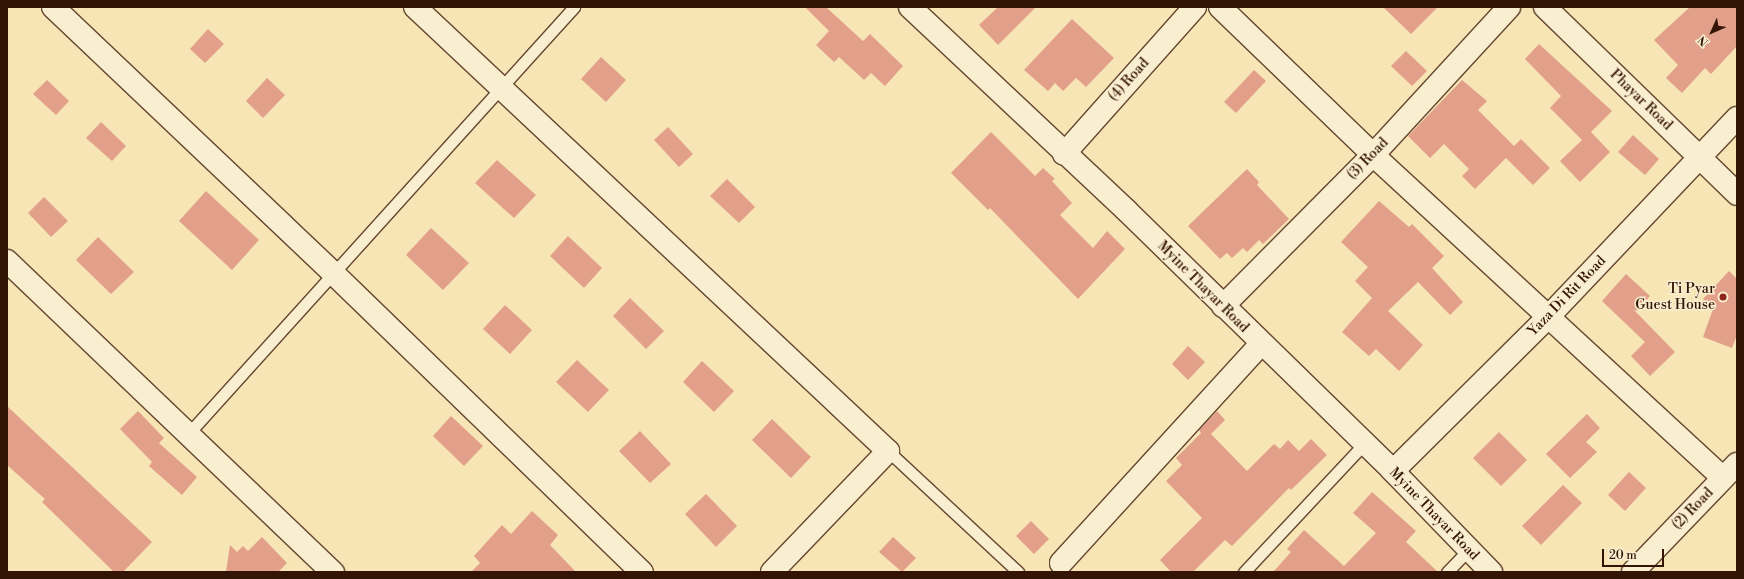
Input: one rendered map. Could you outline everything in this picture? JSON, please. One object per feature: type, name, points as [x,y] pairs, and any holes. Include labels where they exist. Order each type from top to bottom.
[{"type":"street","points":[[53,7],[333,272],[642,572]]},
{"type":"street","points":[[415,7],[888,451],[772,572]]},
{"type":"street","name":"Myine Thayar Road","points":[[910,7],[1223,306],[1363,445],[1393,471],[1491,572]]},
{"type":"street","name":"(4) Road","points":[[1064,154],[1195,7]]},
{"type":"street","points":[[1220,7],[1373,155],[1549,316],[1730,471]]},
{"type":"street","name":"(3) Road","points":[[1223,306],[1373,155],[1509,7]]},
{"type":"street","name":"Phayar Road","points":[[1545,7],[1737,194]]},
{"type":"street","name":"Yaza Di Rit Road","points":[[1393,471],[1549,316],[1737,118]]},
{"type":"street","points":[[7,261],[333,572]]},
{"type":"street","points":[[1061,563],[1261,344]]},
{"type":"street","name":"(2) Road","points":[[1633,572],[1730,471]]},
{"type":"lane","points":[[188,434],[574,7]]},
{"type":"lane","points":[[1244,572],[1363,445]]},
{"type":"lane","points":[[888,451],[1018,572]]},
{"type":"lane","points":[[1447,572],[1469,550]]},
{"type":"building","points":[[805,7],[826,7],[863,41],[870,34],[903,66],[885,86],[871,73],[864,80],[839,57],[834,62],[816,45],[829,31]]},
{"type":"building","points":[[998,7],[1036,7],[998,45],[979,25]]},
{"type":"building","points":[[1383,7],[1438,7],[1411,34]]},
{"type":"building","points":[[1690,7],[1737,7],[1737,46],[1711,74],[1705,68],[1682,93],[1666,78],[1678,65],[1654,40]]},
{"type":"building","points":[[1072,19],[1114,58],[1086,87],[1076,78],[1063,91],[1055,83],[1048,91],[1024,70]]},
{"type":"building","points":[[208,29],[224,44],[205,63],[190,49]]},
{"type":"building","points":[[1539,44],[1612,111],[1591,132],[1610,152],[1580,182],[1560,161],[1582,140],[1550,108],[1561,96],[1525,59]]},
{"type":"building","points":[[1406,51],[1427,71],[1412,86],[1391,66]]},
{"type":"building","points":[[601,57],[626,80],[606,102],[581,79]]},
{"type":"building","points":[[1254,70],[1266,81],[1236,113],[1224,102]]},
{"type":"building","points":[[267,78],[285,95],[263,118],[246,101]]},
{"type":"building","points":[[47,80],[69,101],[56,115],[33,94]]},
{"type":"building","points":[[1462,80],[1487,101],[1478,110],[1514,146],[1521,139],[1550,168],[1533,185],[1506,158],[1475,189],[1462,176],[1469,169],[1444,144],[1430,158],[1408,136]]},
{"type":"building","points":[[101,122],[126,146],[112,161],[86,138]]},
{"type":"building","points":[[668,127],[693,154],[679,167],[654,140]]},
{"type":"building","points":[[991,132],[1035,176],[1043,168],[1055,179],[1052,181],[1072,203],[1060,215],[1093,248],[1107,231],[1125,249],[1078,299],[990,208],[988,210],[951,173]]},
{"type":"building","points":[[1633,135],[1659,159],[1645,175],[1618,152]]},
{"type":"building","points":[[497,160],[536,195],[514,218],[475,183]]},
{"type":"building","points":[[1247,169],[1259,182],[1257,185],[1289,219],[1263,244],[1259,240],[1247,252],[1243,248],[1232,258],[1227,253],[1220,259],[1188,226]]},
{"type":"building","points":[[727,179],[755,207],[739,223],[710,196]]},
{"type":"building","points":[[206,191],[259,240],[232,270],[179,221]]},
{"type":"building","points":[[44,197],[68,221],[51,237],[28,213]]},
{"type":"building","points":[[1379,201],[1409,227],[1412,224],[1444,256],[1432,268],[1463,302],[1450,315],[1418,282],[1388,311],[1423,345],[1399,371],[1376,349],[1369,356],[1342,332],[1372,298],[1355,281],[1368,267],[1341,242]]},
{"type":"building","points":[[431,228],[469,263],[443,290],[406,255]]},
{"type":"building","points":[[568,236],[602,268],[584,288],[550,256]]},
{"type":"building","points":[[98,237],[134,272],[111,294],[76,260]]},
{"type":"building","points":[[1729,271],[1737,279],[1737,335],[1732,348],[1703,337],[1713,309],[1703,299]]},
{"type":"building","points":[[1626,274],[1650,296],[1636,311],[1633,309],[1675,352],[1650,376],[1631,356],[1645,342],[1602,301]]},
{"type":"building","points":[[630,298],[664,331],[646,349],[613,316]]},
{"type":"building","points":[[505,305],[532,330],[510,354],[483,329]]},
{"type":"building","points":[[1188,346],[1205,362],[1188,380],[1172,364]]},
{"type":"building","points":[[577,360],[609,390],[588,412],[556,382]]},
{"type":"building","points":[[702,361],[734,391],[714,412],[683,382]]},
{"type":"building","points":[[7,406],[152,542],[123,572],[114,572],[42,502],[45,499],[7,465]]},
{"type":"building","points":[[138,411],[164,438],[159,443],[197,477],[182,495],[149,466],[152,462],[120,429]]},
{"type":"building","points":[[1217,411],[1225,420],[1211,434],[1247,471],[1274,444],[1280,449],[1288,440],[1299,451],[1311,439],[1327,455],[1291,490],[1289,488],[1232,546],[1225,540],[1193,572],[1171,572],[1160,560],[1202,518],[1166,481],[1182,465],[1176,458],[1201,433],[1199,430]]},
{"type":"building","points":[[1587,414],[1600,428],[1586,442],[1597,452],[1570,478],[1546,454]]},
{"type":"building","points":[[451,416],[483,446],[464,466],[433,436]]},
{"type":"building","points":[[772,419],[811,457],[791,478],[752,440]]},
{"type":"building","points":[[640,431],[671,464],[650,483],[619,451]]},
{"type":"building","points":[[1499,432],[1527,460],[1501,486],[1473,458]]},
{"type":"building","points":[[1629,472],[1646,488],[1625,511],[1608,495]]},
{"type":"building","points":[[1563,485],[1582,503],[1541,545],[1522,526]]},
{"type":"building","points":[[1372,492],[1416,531],[1406,542],[1438,572],[1273,572],[1291,552],[1287,549],[1304,530],[1344,566],[1376,533],[1353,513]]},
{"type":"building","points":[[706,494],[737,526],[716,547],[685,514]]},
{"type":"building","points":[[532,511],[558,535],[550,545],[576,572],[471,572],[480,563],[474,556],[502,525],[511,534]]},
{"type":"building","points":[[1031,521],[1049,539],[1034,554],[1016,536]]},
{"type":"building","points":[[262,537],[287,563],[278,572],[226,572],[230,545],[237,552],[243,546],[248,551]]},
{"type":"building","points":[[893,537],[916,558],[902,572],[879,552]]},
{"type":"place","name":"Ti Pyar Guest House","points":[[1723,297]]}]
